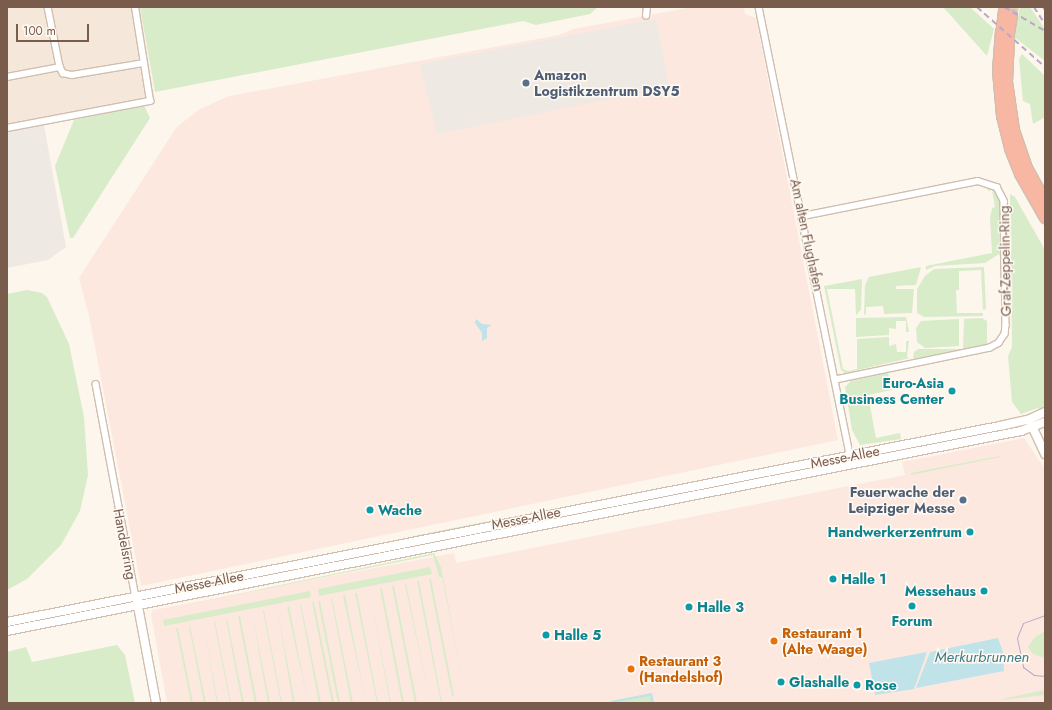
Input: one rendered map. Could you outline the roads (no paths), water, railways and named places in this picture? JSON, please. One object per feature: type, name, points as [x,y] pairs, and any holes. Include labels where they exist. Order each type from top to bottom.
[{"type":"highway","points":[[1008,12],[998,71],[1002,116],[1020,174],[1042,214],[1045,226]]},
{"type":"highway","points":[[1005,33],[1007,82],[1014,130],[1027,168],[1045,201]]},
{"type":"main road","name":"Messe-Allee","points":[[7,631],[852,464],[1031,423],[1045,412]]},
{"type":"main road","name":"Messe-Allee","points":[[7,622],[454,532],[850,456],[1031,423],[1045,422]]},
{"type":"main road","points":[[1031,423],[1045,454]]},
{"type":"main road","name":"Handelsring","points":[[136,597],[156,703]]},
{"type":"street","points":[[48,7],[60,66],[63,73],[72,76],[144,63]]},
{"type":"street","points":[[7,128],[150,101],[135,7]]},
{"type":"street","points":[[646,16],[647,7]]},
{"type":"street","name":"Am alten Flughafen","points":[[759,7],[803,216],[852,464]]},
{"type":"street","points":[[7,76],[60,66]]},
{"type":"street","name":"Graf-Zeppelin-Ring","points":[[803,216],[978,181],[985,181],[997,187],[1004,201],[1006,324],[1005,334],[999,343],[990,348],[836,380]]},
{"type":"street","name":"Handelsring","points":[[96,384],[136,597]]},
{"type":"water","points":[[476,319],[482,324],[492,325],[487,328],[487,338],[482,341],[482,333],[475,323]]},
{"type":"water","name":"Merkurbrunnen","points":[[998,638],[1003,652],[1004,671],[916,688],[930,652]]},
{"type":"water","points":[[927,652],[914,689],[875,695],[869,663]]},
{"type":"water","points":[[652,693],[654,703],[651,703],[650,696],[612,703],[611,701]]},
{"type":"tunnel","points":[[1012,15],[1014,7]]},
{"type":"tram line","points":[[1045,615],[1023,623],[1017,638],[1023,667],[1034,675],[1045,676]]},
{"type":"railway","points":[[977,7],[1045,67]]},
{"type":"railway","points":[[1004,7],[1045,31]]},
{"type":"railway","points":[[1034,7],[1045,24]]},
{"type":"place","name":"Amazon Logistikzentrum DSY5","points":[[526,83]]},
{"type":"place","name":"Euro-Asia Business Center","points":[[952,391]]},
{"type":"place","name":"Feuerwache der Leipziger Messe","points":[[963,500]]},
{"type":"place","name":"Wache","points":[[370,510]]},
{"type":"place","name":"Handwerkerzentrum","points":[[970,532]]},
{"type":"place","name":"Halle 1","points":[[833,579]]},
{"type":"place","name":"Messehaus","points":[[984,591]]},
{"type":"place","name":"Forum","points":[[912,606]]},
{"type":"place","name":"Halle 3","points":[[689,607]]},
{"type":"place","name":"Halle 5","points":[[546,635]]},
{"type":"place","name":"Restaurant 1 (Alte Waage)","points":[[774,641]]},
{"type":"place","name":"Restaurant 3 (Handelshof)","points":[[631,669]]},
{"type":"place","name":"Glashalle","points":[[781,682]]},
{"type":"place","name":"Rose","points":[[857,685]]}]
